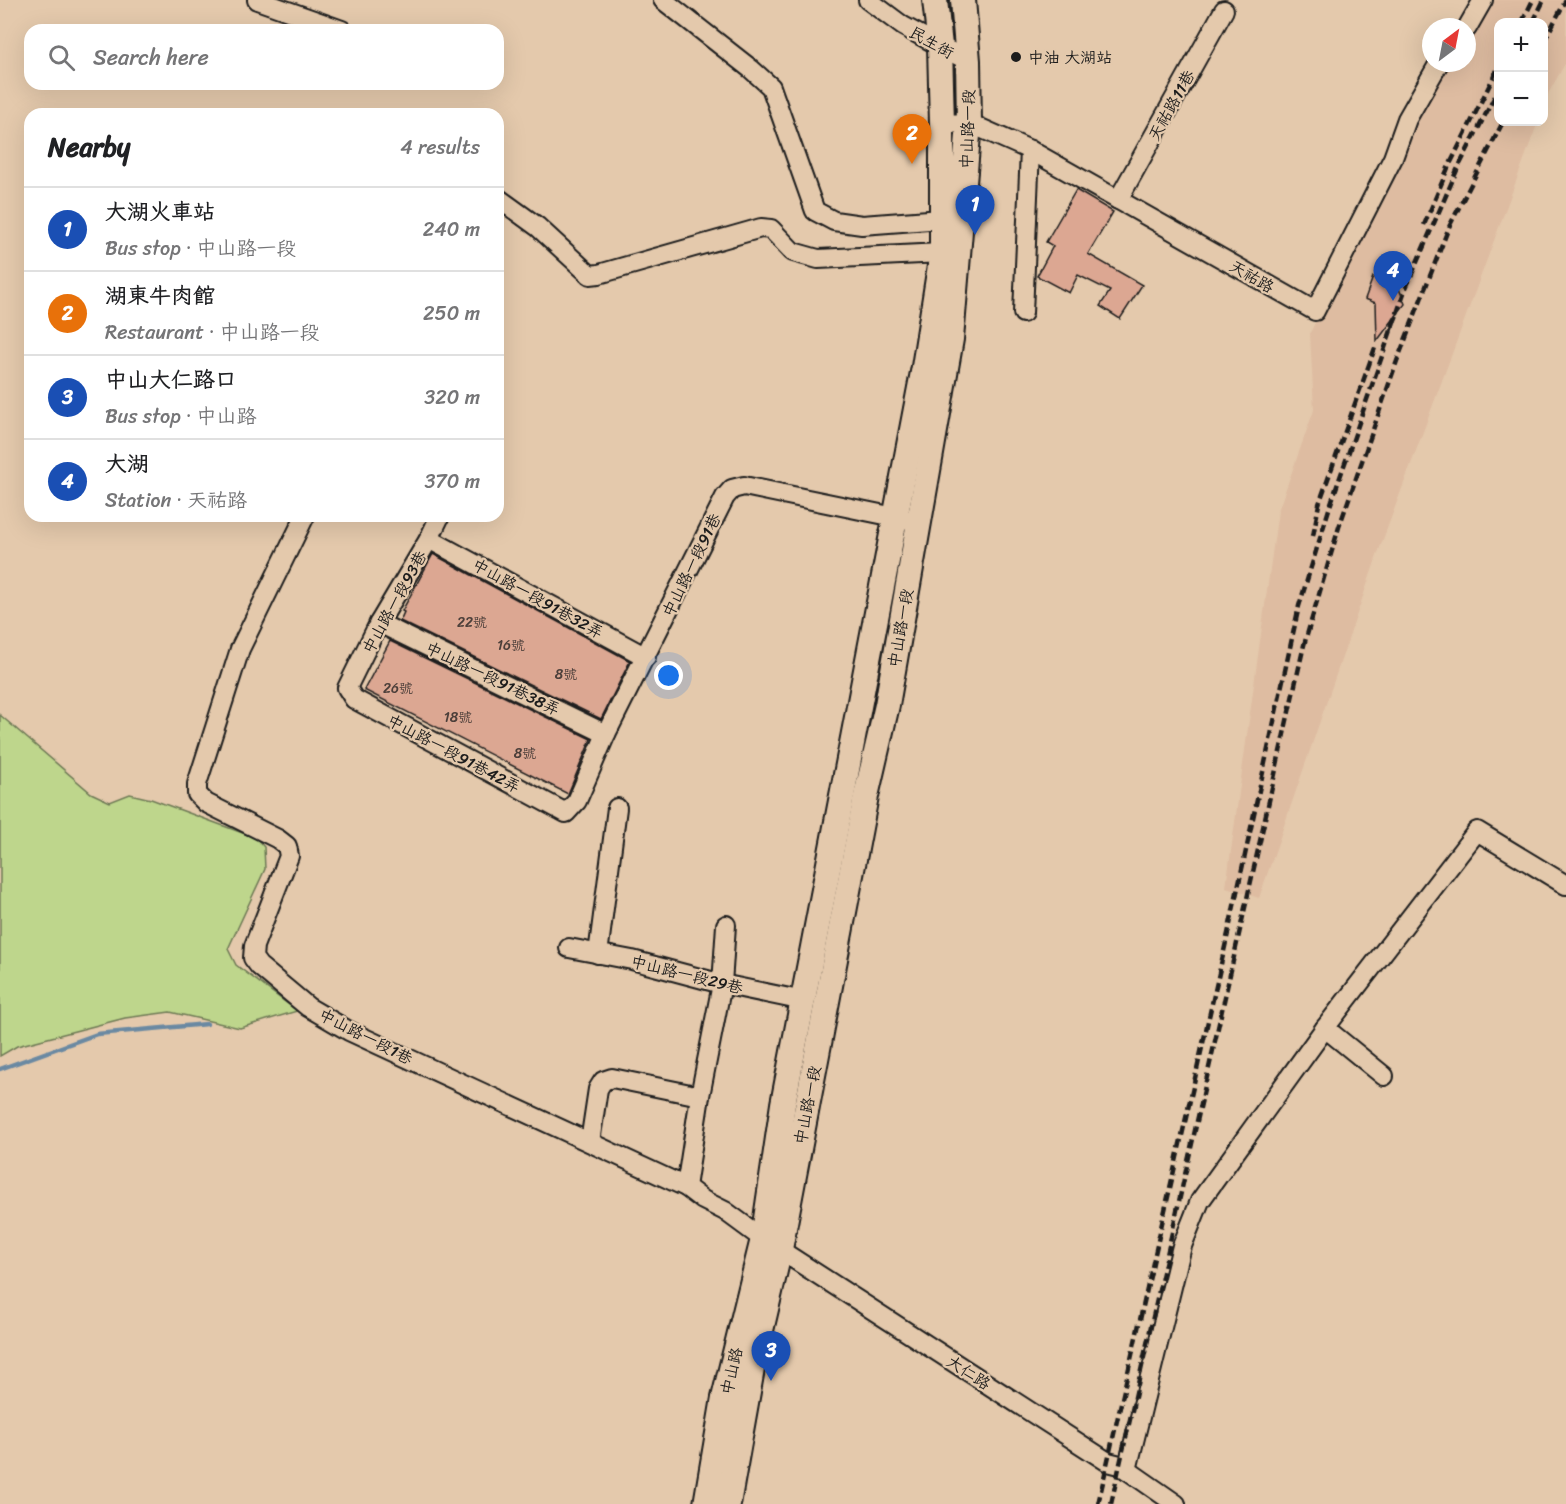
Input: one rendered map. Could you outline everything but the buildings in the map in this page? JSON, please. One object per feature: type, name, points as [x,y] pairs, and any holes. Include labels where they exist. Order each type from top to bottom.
[{"type":"main road","name":"中山路一段","points":[[772,1244],[783,1104],[924,367],[942,253],[940,46],[935,0]]},
{"type":"main road","name":"中山路一段","points":[[772,1244],[887,705],[951,339],[969,123],[968,62],[963,0]]},
{"type":"main road","name":"中山路","points":[[706,1504],[724,1398],[772,1244]]},
{"type":"main road","name":"中山路","points":[[728,1504],[772,1244]]},
{"type":"street","points":[[257,0],[325,24]]},
{"type":"street","points":[[663,0],[771,87],[815,211],[834,220],[862,225],[942,219]]},
{"type":"street","name":"民生街","points":[[868,0],[903,26],[968,62]]},
{"type":"street","points":[[1473,18],[1484,0]]},
{"type":"street","name":"天祐路11巷","points":[[1118,200],[1224,10]]},
{"type":"street","name":"天祐路","points":[[942,124],[969,123],[1030,150],[1315,311],[1393,158],[1407,119],[1434,72]]},
{"type":"street","points":[[1023,313],[1030,150]]},
{"type":"street","points":[[504,202],[538,226],[590,275],[760,228],[771,229],[793,252],[818,259],[942,253]]},
{"type":"street","name":"中山路一段91巷","points":[[566,813],[577,801],[606,734],[725,497],[732,489],[744,486],[919,522]]},
{"type":"street","name":"中山路一段1巷","points":[[302,522],[240,649],[197,784],[197,794],[206,803],[278,839],[287,846],[289,856],[254,946],[253,958],[259,966],[308,1007],[350,1031],[687,1187],[703,1200],[725,1211],[772,1244]]},
{"type":"street","name":"中山路一段93巷","points":[[347,687],[379,623],[437,522]]},
{"type":"street","name":"中山路一段91巷32弄","points":[[429,539],[646,657]]},
{"type":"street","name":"中山路一段91巷38弄","points":[[379,623],[606,734]]},
{"type":"street","name":"中山路一段91巷42弄","points":[[347,687],[354,699],[566,813]]},
{"type":"street","points":[[598,954],[617,808]]},
{"type":"street","points":[[1127,1470],[1182,1246],[1200,1201],[1325,1028],[1477,831],[1566,885]]},
{"type":"street","points":[[687,1187],[700,1096],[722,984],[726,925]]},
{"type":"street","name":"中山路一段29巷","points":[[569,948],[632,960],[722,984],[804,1001]]},
{"type":"street","points":[[1325,1028],[1384,1076]]},
{"type":"street","points":[[590,1142],[598,1089],[603,1081],[612,1078],[700,1096]]},
{"type":"street","name":"大仁路","points":[[772,1244],[1108,1462],[1120,1465],[1176,1504]]},
{"type":"path","points":[[1381,281],[1387,264]]},
{"type":"path","points":[[1391,331],[1399,312]]},
{"type":"shaded area","points":[[1485,0],[1566,0],[1566,62],[1548,94],[1548,18],[1494,18],[1494,126],[1537,126],[1378,553],[1259,898],[1226,887],[1278,511],[1314,410],[1310,333],[1409,129],[1443,72],[1476,72],[1476,18],[1474,18]]},
{"type":"green space","points":[[0,715],[91,793],[110,802],[130,794],[151,799],[256,838],[264,847],[265,869],[228,949],[236,965],[297,1011],[240,1028],[170,1012],[125,1018],[17,1046],[0,1056]]},
{"type":"waterway","points":[[0,1069],[97,1034],[207,1024]]},
{"type":"railway","points":[[1524,18],[1533,0]]},
{"type":"railway","points":[[1535,18],[1544,0]]},
{"type":"railway","points":[[1548,34],[1566,0]]},
{"type":"railway","points":[[1424,225],[1448,168],[1496,72]]},
{"type":"railway","points":[[1098,1504],[1229,929],[1299,606],[1330,506],[1405,290],[1457,170],[1494,98]]},
{"type":"railway","points":[[1111,1504],[1304,645],[1339,527],[1397,361],[1449,227],[1501,126]]},
{"type":"railway","points":[[1313,536],[1319,504],[1376,345]]},
{"type":"place","name":"中油 大湖站","points":[[1016,57]]},
{"type":"place","name":"湖東牛肉館","points":[[912,164]]},
{"type":"place","name":"大湖火車站","points":[[975,235]]},
{"type":"place","name":"大湖","points":[[1393,301]]},
{"type":"place","name":"中山大仁路口","points":[[771,1381]]}]
